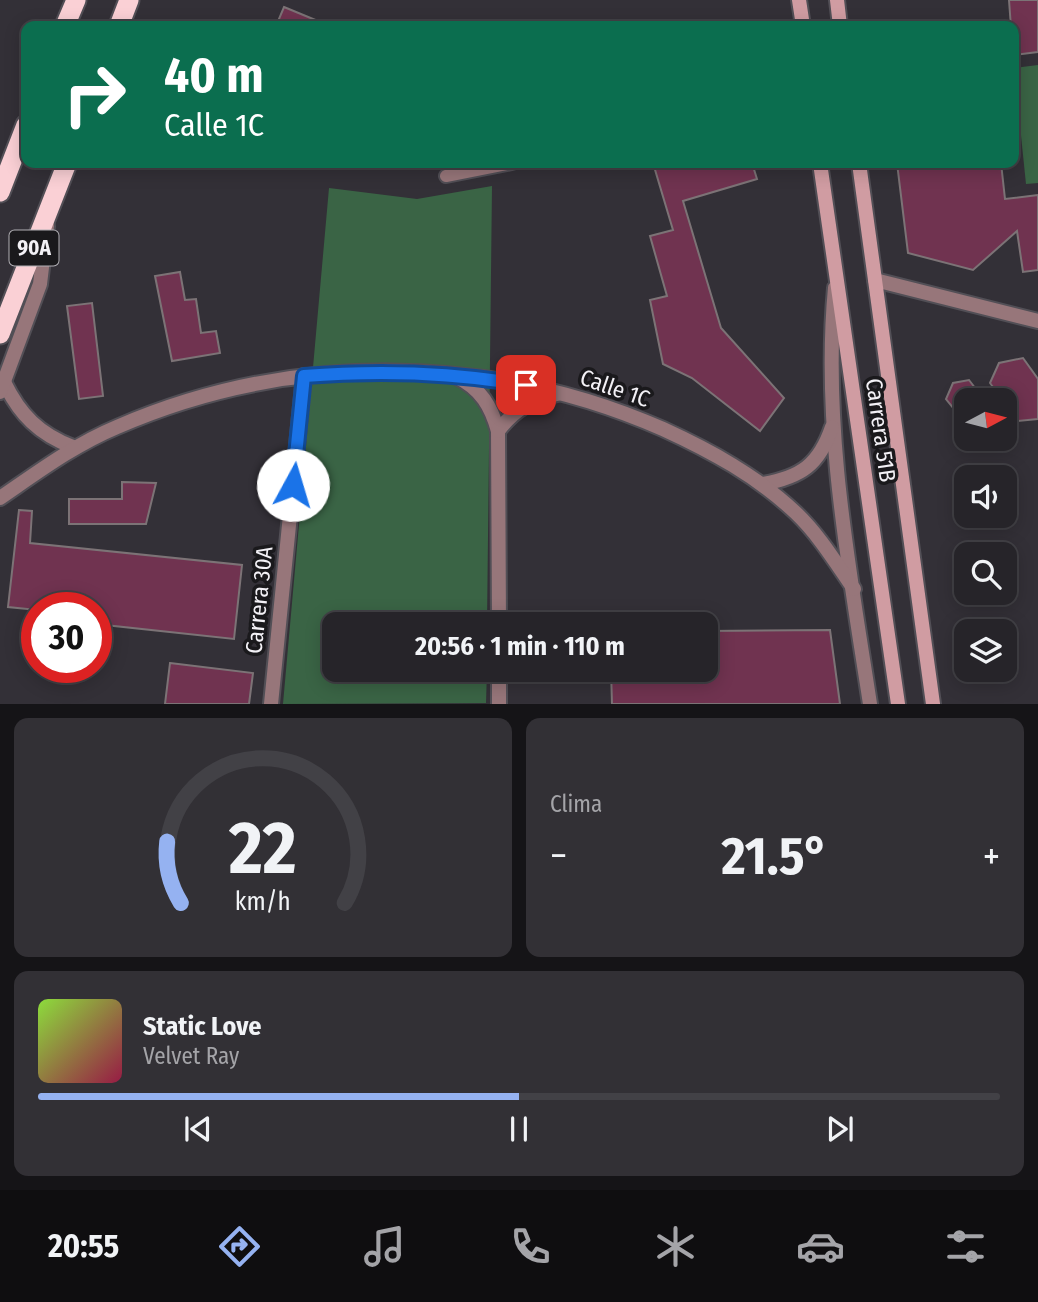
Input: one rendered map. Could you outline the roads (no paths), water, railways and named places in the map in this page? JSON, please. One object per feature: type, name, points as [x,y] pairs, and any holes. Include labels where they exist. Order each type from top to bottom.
[{"type":"highway","points":[[67,21],[76,0]]},
{"type":"highway","points":[[121,21],[129,0]]},
{"type":"highway","points":[[0,192],[21,138]]},
{"type":"highway","name":"90A","points":[[0,334],[65,168]]},
{"type":"main road","points":[[799,0],[802,21]]},
{"type":"main road","points":[[837,0],[839,21]]},
{"type":"main road","name":"Carrera 51B","points":[[821,168],[898,704]]},
{"type":"main road","name":"Carrera 51B","points":[[860,168],[933,704]]},
{"type":"street","points":[[50,209],[40,284],[2,387],[30,424],[50,438],[73,447]]},
{"type":"street","points":[[835,280],[830,345],[833,424],[870,704]]},
{"type":"street","points":[[876,280],[1038,321]]},
{"type":"street","name":"Calle 1C","points":[[0,498],[73,447],[117,426],[174,405],[256,383],[304,376],[403,371],[452,374],[562,393],[614,410],[686,440],[763,484],[798,515],[828,550],[853,589]]},
{"type":"street","points":[[452,374],[469,383],[483,396],[493,413],[498,431],[499,612]]},
{"type":"street","name":"Carrera 30A","points":[[271,704],[304,376]]},
{"type":"street","points":[[498,431],[509,416],[525,405],[562,393]]},
{"type":"street","points":[[763,484],[787,480],[809,467],[825,448],[833,424]]},
{"type":"street","points":[[499,682],[499,704]]},
{"type":"lane","points":[[446,176],[487,168]]}]
